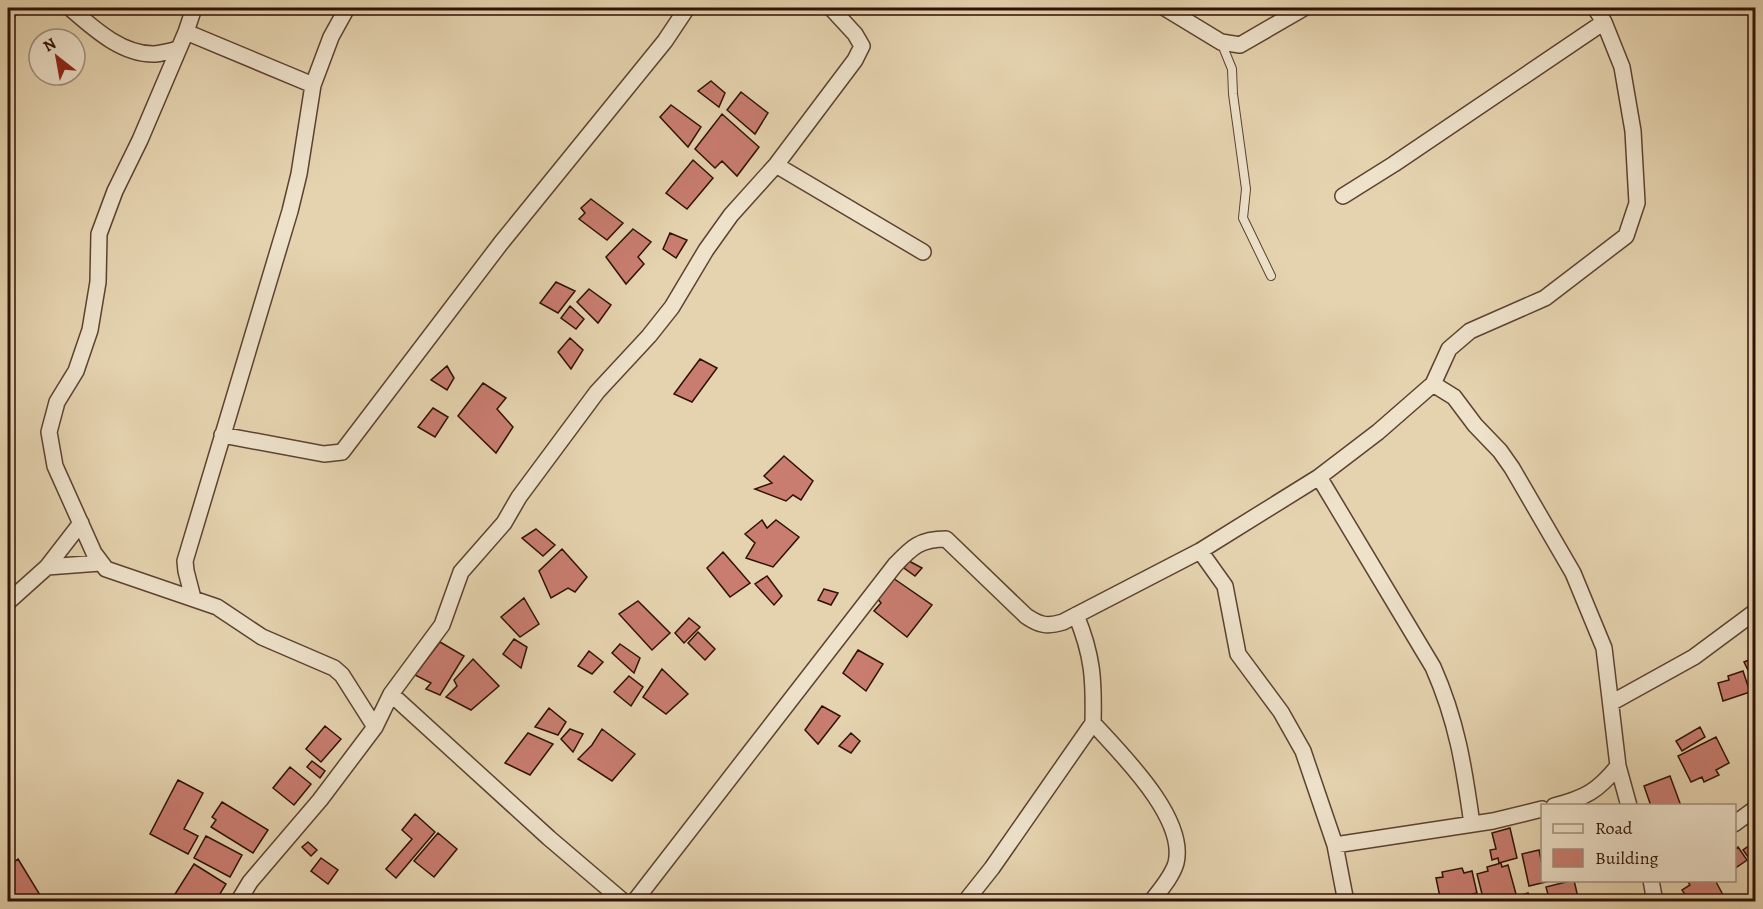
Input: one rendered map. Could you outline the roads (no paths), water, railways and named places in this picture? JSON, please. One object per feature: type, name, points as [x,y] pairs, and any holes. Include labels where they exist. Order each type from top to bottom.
[{"type":"street","points":[[8,12],[11,8]]},
{"type":"street","points":[[70,8],[119,46],[135,52],[155,54],[178,49]]},
{"type":"street","points":[[194,8],[186,32],[140,140],[115,191],[99,234],[98,282],[90,330],[76,371],[57,402],[50,432],[55,466],[100,562],[106,569],[217,608],[262,637],[334,668],[342,675],[375,727]]},
{"type":"street","points":[[193,598],[185,561],[290,211],[299,174],[313,85],[331,37],[347,8]]},
{"type":"street","points":[[222,435],[324,454],[342,452],[501,243],[665,41],[687,8]]},
{"type":"street","points":[[238,902],[250,882],[320,800],[375,727],[391,694],[442,626],[461,572],[504,524],[519,496],[597,392],[649,336],[672,307],[730,215],[776,165],[855,60],[862,46],[855,34],[831,8]]},
{"type":"street","points":[[1165,8],[1221,42],[1240,45],[1304,8]]},
{"type":"street","points":[[634,902],[895,565],[913,547],[931,539],[946,539],[1026,616],[1038,624],[1051,626],[1200,551],[1319,477],[1378,432],[1433,384],[1449,349],[1470,331],[1545,298],[1626,236],[1637,203],[1634,131],[1622,68],[1604,22],[1595,8]]},
{"type":"street","points":[[1343,196],[1604,22]]},
{"type":"street","points":[[186,32],[313,85]]},
{"type":"street","points":[[776,165],[923,252]]},
{"type":"street","points":[[1433,384],[1454,397],[1474,425],[1500,451],[1573,573],[1604,648],[1618,766],[1628,804]]},
{"type":"street","points":[[1319,477],[1433,667],[1442,687],[1458,734],[1472,824]]},
{"type":"street","points":[[8,602],[47,567],[81,523]]},
{"type":"street","points":[[1200,551],[1225,586],[1238,654],[1281,712],[1303,751],[1335,845],[1346,902]]},
{"type":"street","points":[[47,567],[100,562]]},
{"type":"street","points":[[1611,703],[1694,657],[1755,611]]},
{"type":"street","points":[[965,902],[992,868],[1094,723],[1094,678],[1087,641],[1076,615]]},
{"type":"street","points":[[391,694],[549,838],[624,902]]},
{"type":"street","points":[[1094,723],[1155,794],[1175,832],[1177,861],[1169,878],[1151,902]]},
{"type":"street","points":[[1560,804],[1586,796],[1603,784],[1618,766]]},
{"type":"street","points":[[1736,822],[1755,808]]},
{"type":"street","points":[[1335,845],[1472,824],[1541,809]]},
{"type":"street","points":[[1654,882],[1655,902]]},
{"type":"lane","points":[[1221,42],[1232,69],[1233,94],[1246,189],[1243,218],[1271,276]]}]
